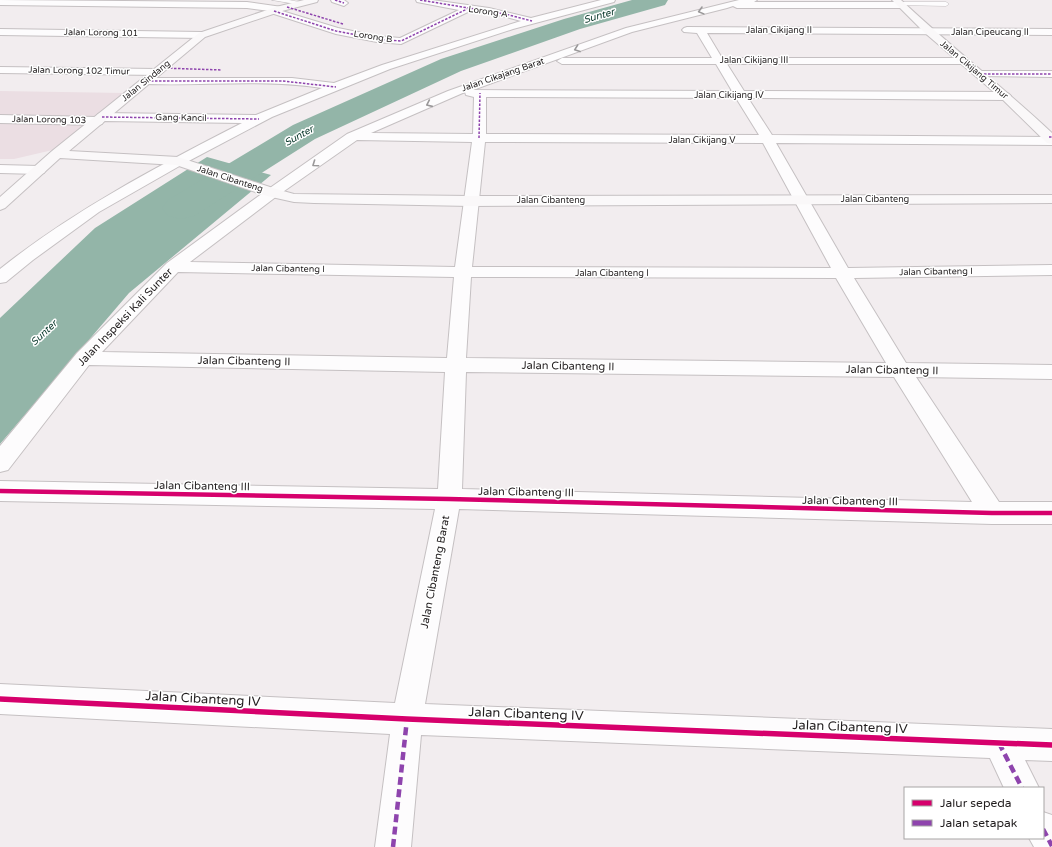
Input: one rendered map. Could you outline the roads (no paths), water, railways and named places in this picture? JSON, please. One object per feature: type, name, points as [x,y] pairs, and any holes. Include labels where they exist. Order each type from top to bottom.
[{"type":"street","name":"Jalan Sindang","points":[[0,205],[57,154],[202,35],[282,5],[314,0]]},
{"type":"street","points":[[335,0],[344,3]]},
{"type":"street","name":"Lorong A","points":[[420,0],[510,15],[532,21]]},
{"type":"street","points":[[0,278],[27,256],[94,209],[184,164],[259,119],[386,68],[503,29],[611,0]]},
{"type":"street","name":"Jalan Cikajang Barat","points":[[267,191],[288,183],[352,137],[452,93],[629,30],[726,5],[753,0]]},
{"type":"street","points":[[0,2],[282,5],[343,24]]},
{"type":"street","points":[[726,5],[899,3]]},
{"type":"street","name":"Jalan Cikijang Timur","points":[[899,3],[928,31],[980,74],[1051,138]]},
{"type":"street","name":"Lorong B","points":[[282,5],[336,31],[377,39],[401,41],[467,9]]},
{"type":"street","points":[[629,30],[664,31]]},
{"type":"street","name":"Jalan Cikijang II","points":[[678,30],[928,31]]},
{"type":"street","points":[[700,30],[768,140],[799,199],[900,370],[992,513]]},
{"type":"street","name":"Jalan Cipeucang II","points":[[928,31],[1052,32]]},
{"type":"street","name":"Jalan Lorong 101","points":[[0,32],[202,35]]},
{"type":"street","name":"Jalan Cikijang III","points":[[544,61],[964,61]]},
{"type":"street","name":"Jalan Lorong 102 Timur","points":[[0,70],[222,70]]},
{"type":"street","points":[[980,74],[1052,74]]},
{"type":"street","points":[[147,80],[181,82],[272,81],[336,87]]},
{"type":"street","name":"Jalan Cikijang IV","points":[[452,93],[1005,96]]},
{"type":"street","name":"Jalan Cibanteng Barat","points":[[393,847],[407,719],[449,499],[456,364],[463,272],[479,138],[480,93]]},
{"type":"street","name":"Jalan Lorong 103","points":[[0,119],[100,119]]},
{"type":"street","name":"Gang Kancil","points":[[100,119],[259,119]]},
{"type":"street","name":"Jalan Cikijang V","points":[[352,137],[768,140],[1051,138]]},
{"type":"street","name":"Jalan Cibanteng","points":[[57,154],[184,164],[267,191],[308,199],[471,201],[1052,199]]},
{"type":"street","points":[[0,169],[39,170]]},
{"type":"street","name":"Jalan Inspeksi Kali Sunter","points":[[0,463],[84,358],[173,267],[267,191]]},
{"type":"street","name":"Jalan Cibanteng I","points":[[173,267],[463,272],[842,273],[1052,270]]},
{"type":"street","name":"Jalan Cibanteng II","points":[[84,358],[1052,372]]},
{"type":"street","name":"Jalan Cibanteng III","points":[[0,491],[449,499],[992,513],[1052,513]]},
{"type":"street","name":"Jalan Cibanteng IV","points":[[0,699],[407,719],[1052,745]]},
{"type":"street","points":[[999,743],[1021,787]]},
{"type":"street","points":[[1044,831],[1052,846]]},
{"type":"lane","points":[[899,3],[946,4]]},
{"type":"water","points":[[207,157],[271,175],[129,293],[0,444],[0,318],[95,228]]},
{"type":"waterway","name":"Sunter","points":[[181,208],[304,132],[451,65],[572,24],[657,0]]}]
